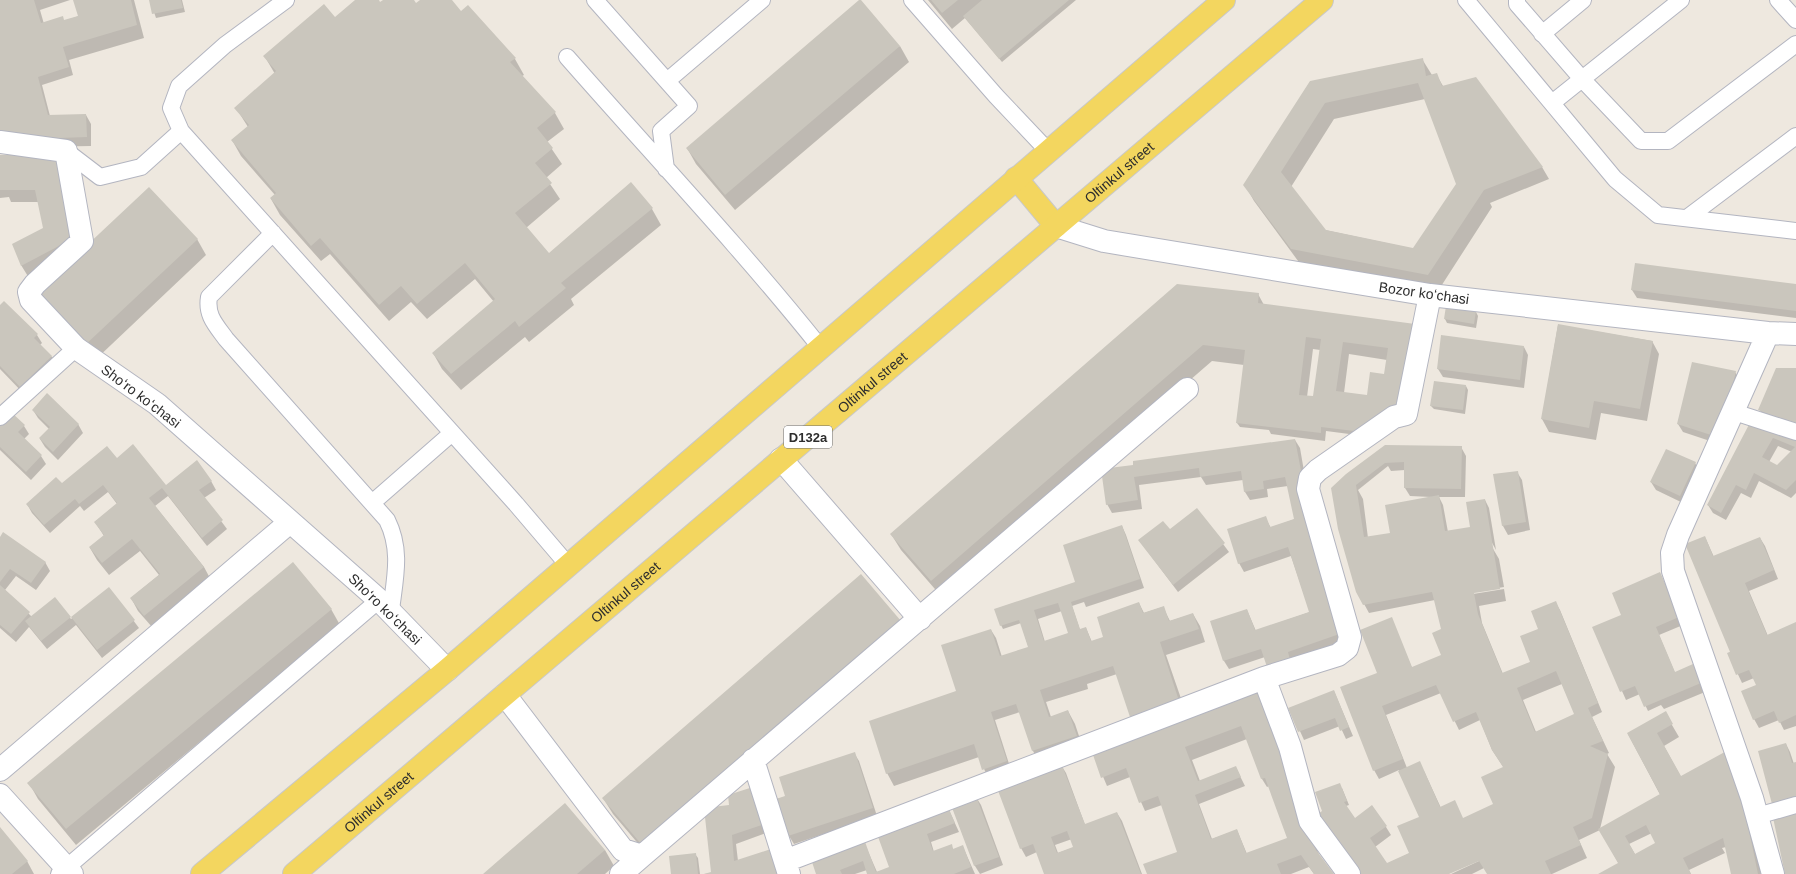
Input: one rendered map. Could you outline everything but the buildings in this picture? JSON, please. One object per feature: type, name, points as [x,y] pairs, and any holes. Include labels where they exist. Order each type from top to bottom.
[{"type":"main road","points":[[202,874],[447,670],[1224,0]]},
{"type":"main road","name":"Oltinkul street","points":[[294,874],[1322,0]]},
{"type":"main road","points":[[1016,178],[1056,226]]},
{"type":"street","points":[[0,142],[66,151]]},
{"type":"street","name":"Shoʻro koʻchasi","points":[[66,151],[82,241],[35,284],[30,292],[31,300],[76,348],[157,404],[385,605],[447,670]]},
{"type":"street","name":"Bozor koʻchasi","points":[[1056,226],[1104,241],[1430,295],[1768,333],[1796,334]]},
{"type":"street","points":[[753,760],[787,868],[1264,678],[1338,655],[1347,648],[1350,637],[1308,489],[1310,478],[1318,470],[1394,418],[1406,414],[1430,295]]},
{"type":"street","points":[[1768,333],[1678,535],[1672,553],[1673,571],[1757,816],[1773,874]]},
{"type":"street","points":[[621,874],[1187,389]]},
{"type":"street","points":[[781,459],[920,618]]},
{"type":"street","points":[[0,770],[290,522]]},
{"type":"street","points":[[1264,678],[1290,747],[1310,821],[1349,874]]},
{"type":"street","points":[[505,695],[623,850],[642,856]]},
{"type":"street","points":[[0,795],[66,872]]},
{"type":"lane","points":[[286,0],[225,45],[179,86],[171,108],[181,131],[516,504],[568,565]]},
{"type":"lane","points":[[595,0],[689,106],[661,131],[666,169]]},
{"type":"lane","points":[[667,81],[762,0]]},
{"type":"lane","points":[[912,0],[996,96],[1048,151]]},
{"type":"lane","points":[[1466,0],[1622,184],[1658,215],[1796,231]]},
{"type":"lane","points":[[1517,0],[1517,4],[1542,34],[1582,79],[1641,141],[1668,141],[1796,44]]},
{"type":"lane","points":[[1542,34],[1582,0]]},
{"type":"lane","points":[[1552,103],[1681,0]]},
{"type":"lane","points":[[1778,0],[1796,20]]},
{"type":"lane","points":[[567,57],[772,286],[820,347]]},
{"type":"lane","points":[[66,151],[100,177],[141,167],[181,131]]},
{"type":"lane","points":[[1687,218],[1796,136]]},
{"type":"lane","points":[[66,872],[385,605],[397,558],[394,539],[387,520],[226,339],[214,322],[208,308],[209,297],[273,233]]},
{"type":"lane","points":[[0,417],[76,348]]},
{"type":"lane","points":[[1734,412],[1796,432]]},
{"type":"lane","points":[[372,503],[452,433]]},
{"type":"lane","points":[[1757,816],[1796,805]]}]
